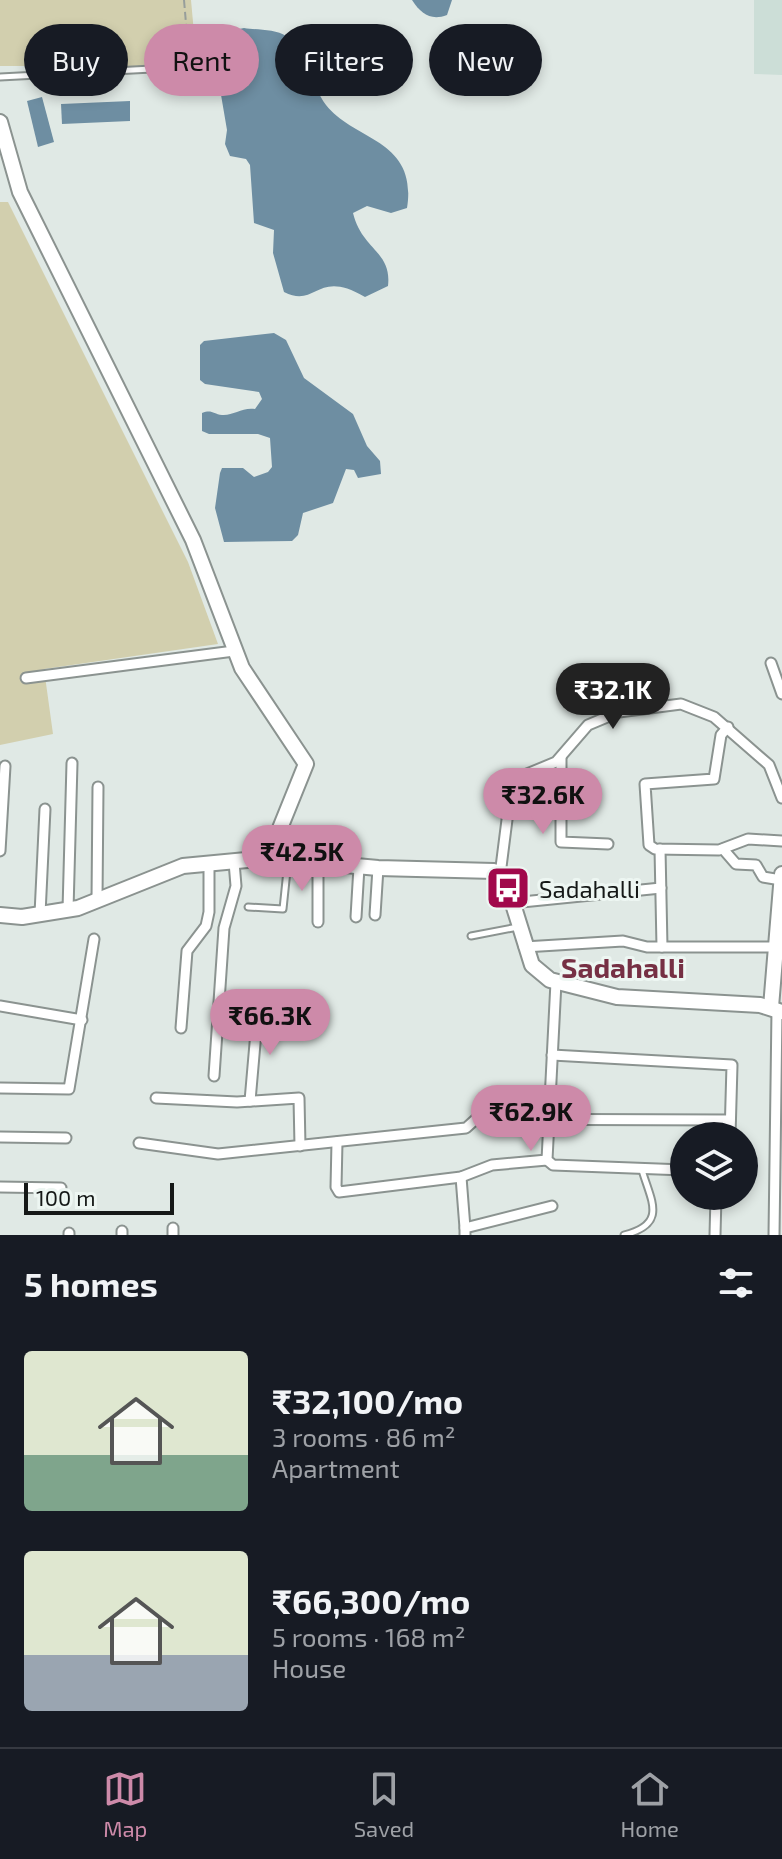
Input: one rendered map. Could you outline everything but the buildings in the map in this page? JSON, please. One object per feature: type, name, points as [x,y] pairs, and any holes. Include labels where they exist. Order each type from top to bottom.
[{"type":"street","points":[[0,122],[20,192],[193,540],[234,651],[306,764],[268,858]]},
{"type":"street","points":[[26,678],[234,651]]},
{"type":"street","points":[[771,663],[782,694]]},
{"type":"street","points":[[777,1009],[625,998],[556,982],[535,969],[524,947],[512,903],[500,875],[510,796],[516,783],[561,757],[588,725],[625,710],[681,704],[699,709],[728,727],[772,769],[782,798]]},
{"type":"street","points":[[728,727],[721,735],[714,779],[645,784],[649,845],[660,849],[723,849],[748,839],[782,841]]},
{"type":"street","points":[[561,757],[561,842],[608,844]]},
{"type":"street","points":[[68,910],[72,763]]},
{"type":"street","points":[[0,851],[5,766]]},
{"type":"street","points":[[97,900],[98,787]]},
{"type":"street","points":[[40,914],[45,809]]},
{"type":"street","points":[[660,849],[662,947]]},
{"type":"street","points":[[723,849],[736,864],[756,865],[763,877],[781,877],[776,947],[774,1235]]},
{"type":"street","points":[[0,915],[68,910],[174,867],[268,858],[359,867],[485,870],[500,875]]},
{"type":"street","points":[[214,1076],[224,928],[236,886],[234,862]]},
{"type":"street","points":[[318,863],[318,922]]},
{"type":"street","points":[[181,1028],[187,951],[206,926],[209,912],[209,864]]},
{"type":"street","points":[[356,917],[359,867]]},
{"type":"street","points":[[375,915],[378,868]]},
{"type":"street","points":[[512,903],[661,888]]},
{"type":"street","points":[[0,1088],[69,1089],[94,939]]},
{"type":"street","points":[[524,947],[623,941],[662,947],[776,947]]},
{"type":"street","points":[[547,1160],[556,982]]},
{"type":"street","points":[[0,1006],[82,1020]]},
{"type":"street","points":[[250,1101],[258,1009]]},
{"type":"street","points":[[139,1143],[206,1154],[466,1128],[476,1119],[730,1120],[732,1065],[552,1055]]},
{"type":"street","points":[[156,1098],[250,1101],[299,1098],[300,1146]]},
{"type":"street","points":[[0,1137],[66,1138]]},
{"type":"street","points":[[337,1142],[336,1187],[339,1192],[461,1177],[492,1165],[547,1160],[553,1165],[670,1170]]},
{"type":"street","points":[[461,1177],[465,1231],[552,1206]]},
{"type":"street","points":[[0,1187],[61,1188]]},
{"type":"street","points":[[715,1235],[716,1210]]},
{"type":"lane","points":[[0,77],[144,69]]},
{"type":"lane","points":[[248,907],[283,909],[288,860]]},
{"type":"lane","points":[[471,936],[518,926]]},
{"type":"lane","points":[[624,1235],[638,1231],[651,1217],[653,1202],[642,1170]]},
{"type":"path","points":[[184,0],[186,24]]},
{"type":"shaded area","points":[[0,0],[191,0],[193,24],[144,24],[144,66],[128,66],[128,24],[24,24],[24,66],[0,66]]},
{"type":"shaded area","points":[[754,0],[782,0],[782,75],[754,74]]},
{"type":"shaded area","points":[[0,202],[8,202],[188,562],[218,644],[44,669],[53,734],[0,745]]},
{"type":"water","points":[[412,0],[452,0],[447,15],[431,17]]},
{"type":"water","points":[[259,30],[275,32],[275,96],[321,96],[338,117],[381,144],[403,168],[408,185],[407,208],[391,213],[367,206],[353,213],[363,235],[385,265],[388,286],[365,297],[336,286],[304,296],[284,292],[273,253],[274,230],[254,223],[250,165],[246,159],[230,156],[225,144],[227,130],[221,96],[259,96]]},
{"type":"water","points":[[42,97],[54,142],[38,147],[27,101]]},
{"type":"water","points":[[130,101],[130,121],[62,124],[61,104]]},
{"type":"water","points":[[274,333],[286,340],[304,378],[353,414],[367,446],[380,461],[381,474],[358,478],[354,470],[346,469],[333,503],[303,513],[298,535],[292,541],[224,542],[215,508],[222,468],[243,468],[254,477],[268,472],[272,467],[270,438],[258,434],[209,434],[202,431],[202,413],[226,415],[255,409],[262,399],[259,392],[205,384],[200,380],[200,345],[204,341]]},
{"type":"place","name":"Sadahalli","points":[[508,888]]},
{"type":"district","name":"Sadahalli","points":[[623,967]]}]
